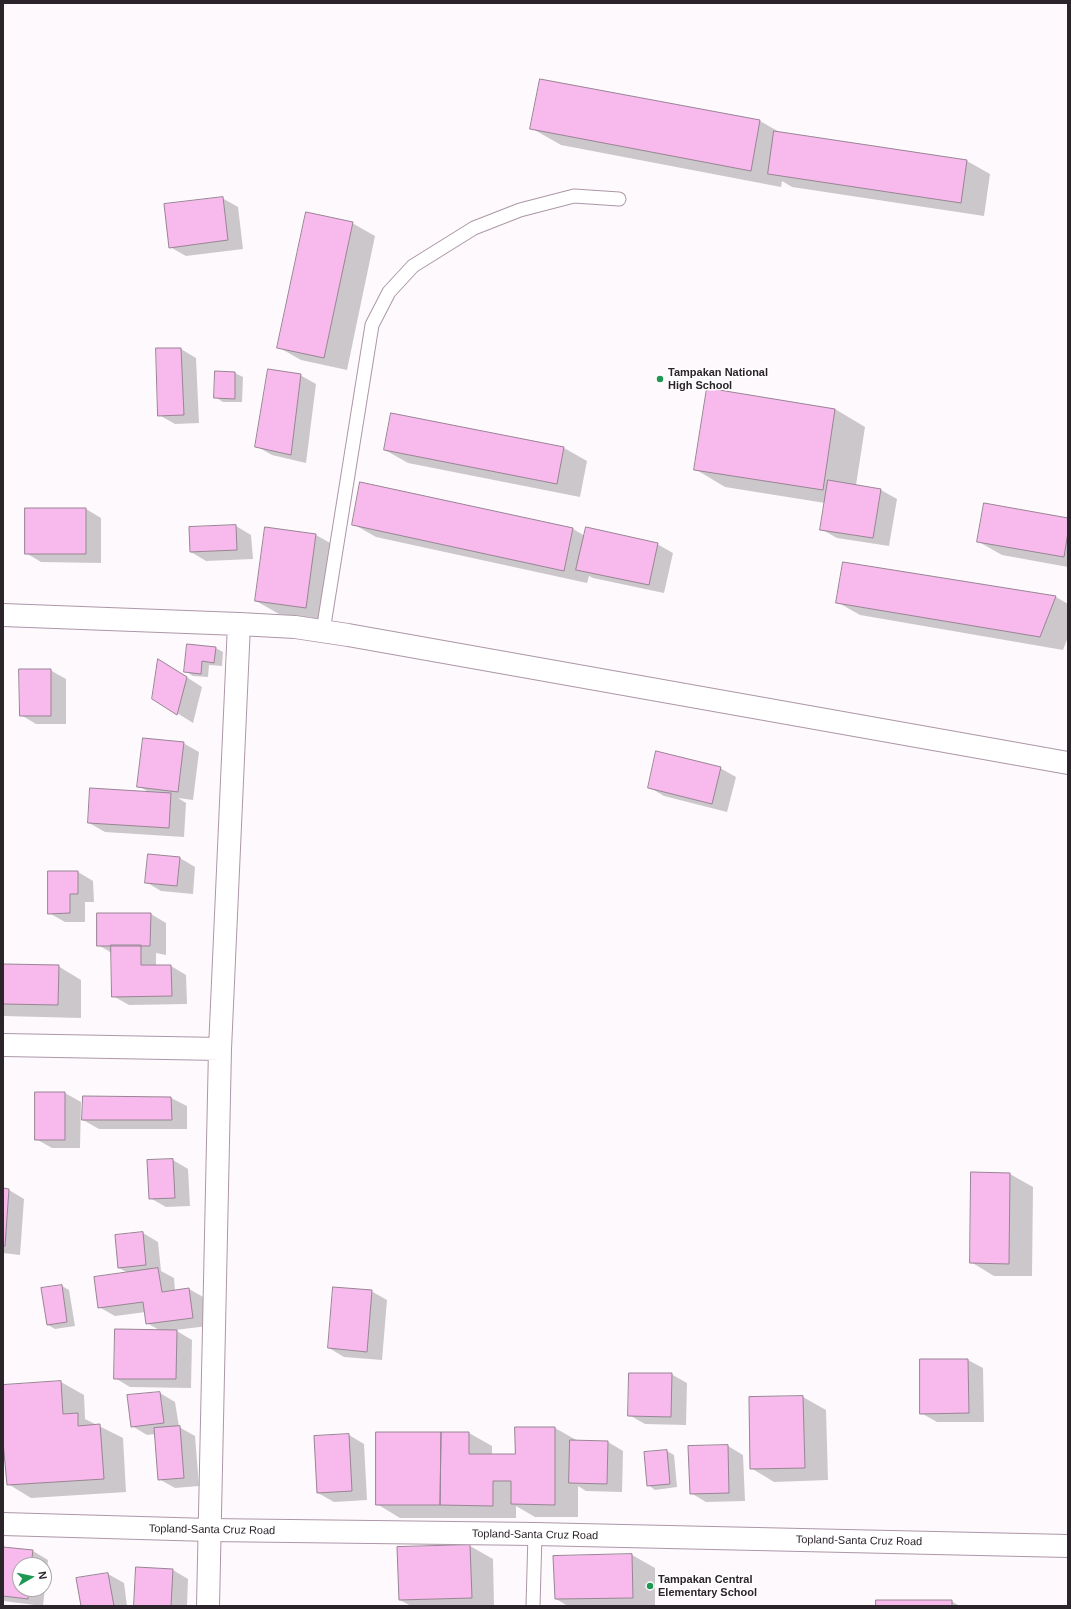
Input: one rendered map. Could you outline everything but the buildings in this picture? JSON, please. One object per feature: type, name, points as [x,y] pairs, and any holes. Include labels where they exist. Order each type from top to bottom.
[{"type":"street","points":[[3,615],[295,627],[1068,764]]},
{"type":"street","points":[[208,1606],[220,1049],[238,624]]},
{"type":"street","points":[[3,1045],[220,1049]]},
{"type":"street","name":"Topland-Santa Cruz Road","points":[[3,1524],[210,1530],[535,1534],[1068,1546]]},
{"type":"lane","points":[[323,631],[372,325],[389,292],[413,266],[474,228],[520,210],[574,196],[619,199]]},
{"type":"lane","points":[[533,1606],[535,1534]]},
{"type":"place","name":"Tampakan National High School","points":[[660,379]]},
{"type":"place","name":"Tampakan Central Elementary School","points":[[650,1586]]}]
